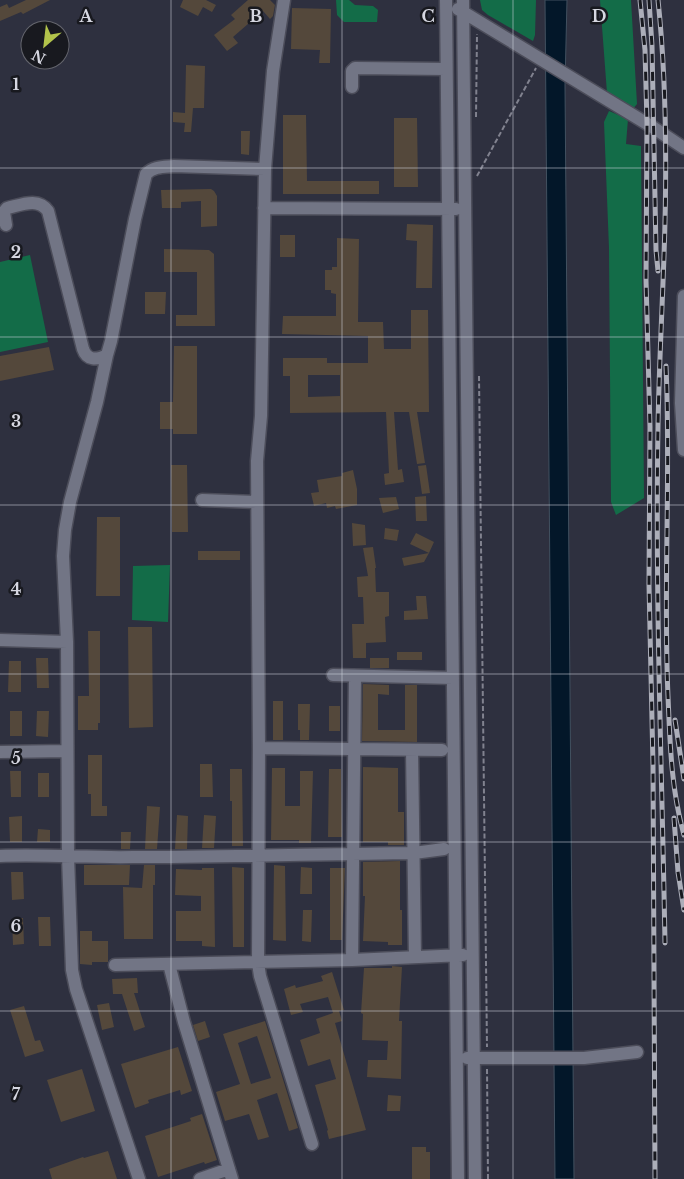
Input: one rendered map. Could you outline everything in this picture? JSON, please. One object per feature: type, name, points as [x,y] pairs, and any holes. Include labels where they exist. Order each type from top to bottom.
[{"type":"street","points":[[284,0],[273,71],[265,169],[261,416],[257,461],[258,963],[260,976],[312,1144]]},
{"type":"street","points":[[458,1179],[446,1],[463,6],[539,58],[684,148]]},
{"type":"street","points":[[463,6],[473,955],[481,1058],[475,1179]]},
{"type":"street","points":[[352,87],[352,71],[355,68],[446,69]]},
{"type":"street","points":[[139,1179],[76,988],[71,950],[66,751],[67,642],[63,556],[65,530],[70,502],[95,410],[111,341],[135,219],[146,174],[160,167],[174,166],[265,169]]},
{"type":"street","points":[[6,225],[4,212],[7,208],[31,203],[44,205],[48,211],[84,355],[89,358],[100,359],[107,355]]},
{"type":"street","points":[[264,208],[466,209]]},
{"type":"street","points":[[684,296],[682,403],[684,450]]},
{"type":"street","points":[[202,500],[257,502]]},
{"type":"street","points":[[0,640],[67,642]]},
{"type":"street","points":[[333,675],[453,678]]},
{"type":"street","points":[[352,960],[355,676]]},
{"type":"street","points":[[259,748],[442,750]]},
{"type":"street","points":[[412,750],[415,958]]},
{"type":"street","points":[[0,752],[66,751]]},
{"type":"street","points":[[0,856],[30,854],[116,858],[414,853],[444,850]]},
{"type":"street","points":[[115,965],[258,963],[473,955]]},
{"type":"street","points":[[169,964],[184,1022],[231,1174],[200,1179]]},
{"type":"street","points":[[457,1058],[584,1058],[637,1052]]},
{"type":"path","points":[[476,117],[476,38],[477,34],[485,36]]},
{"type":"path","points":[[477,166],[477,176],[537,66],[539,58]]},
{"type":"path","points":[[479,374],[481,1058],[488,1179]]},
{"type":"green space","points":[[336,0],[349,0],[355,5],[373,6],[378,10],[377,22],[344,22],[337,15]]},
{"type":"green space","points":[[480,0],[536,0],[535,35],[533,41],[488,15],[482,10]]},
{"type":"green space","points":[[600,0],[631,0],[637,104],[632,110],[607,93]]},
{"type":"green space","points":[[609,111],[628,119],[626,144],[641,146],[644,498],[616,515],[611,502],[609,248],[604,122]]},
{"type":"green space","points":[[30,255],[48,342],[0,352],[0,262]]},
{"type":"green space","points":[[170,565],[168,622],[132,620],[133,566]]},
{"type":"water","points":[[545,0],[567,0],[565,85],[574,1179],[555,1179]]},
{"type":"building","points":[[26,0],[50,0],[23,14],[21,12],[0,21],[0,7],[7,4],[9,8]]},
{"type":"building","points":[[183,0],[206,0],[216,5],[212,12],[203,7],[198,16],[180,7]]},
{"type":"building","points":[[248,0],[270,0],[275,5],[273,16],[270,19],[263,11],[233,37],[238,43],[227,51],[214,35],[235,19],[231,15]]},
{"type":"building","points":[[292,8],[331,9],[330,63],[319,63],[320,50],[291,49]]},
{"type":"building","points":[[186,65],[205,66],[204,108],[193,108],[191,132],[184,132],[185,123],[173,122],[173,112],[185,113]]},
{"type":"building","points":[[283,115],[306,115],[307,181],[379,181],[379,194],[283,194]]},
{"type":"building","points":[[394,118],[417,118],[418,187],[394,187]]},
{"type":"building","points":[[241,131],[250,131],[249,155],[241,154]]},
{"type":"building","points":[[211,189],[217,196],[217,226],[201,227],[201,201],[181,202],[181,208],[162,208],[161,190]]},
{"type":"building","points":[[407,224],[433,225],[432,288],[416,288],[417,241],[406,240]]},
{"type":"building","points":[[280,235],[295,235],[295,257],[280,257]]},
{"type":"building","points":[[337,238],[359,239],[358,322],[383,322],[384,349],[411,349],[411,310],[428,310],[429,412],[417,412],[425,463],[417,464],[409,412],[394,412],[398,470],[402,469],[404,482],[385,485],[384,474],[389,473],[386,412],[290,413],[290,376],[283,376],[283,358],[327,358],[327,363],[368,363],[368,336],[282,334],[283,316],[336,316],[336,294],[331,293],[331,290],[325,290],[325,270],[332,270],[332,267],[337,267]],"holes":[[[308,375],[340,375],[340,396],[308,397]]]},
{"type":"building","points":[[164,249],[209,250],[214,254],[215,326],[176,326],[176,315],[197,315],[197,272],[164,272]]},
{"type":"building","points":[[145,292],[166,292],[165,314],[145,314]]},
{"type":"building","points":[[174,346],[197,346],[197,434],[173,434],[173,429],[160,429],[160,402],[173,402]]},
{"type":"building","points":[[49,347],[54,370],[0,381],[0,356]]},
{"type":"building","points":[[171,465],[187,465],[188,532],[172,532]]},
{"type":"building","points":[[426,465],[430,493],[422,494],[418,466]]},
{"type":"building","points":[[353,470],[357,489],[357,505],[336,509],[335,506],[327,508],[326,503],[314,506],[311,493],[319,492],[317,480],[342,476],[342,473]]},
{"type":"building","points":[[426,496],[427,521],[416,521],[415,497]]},
{"type":"building","points":[[396,497],[399,509],[383,513],[379,498]]},
{"type":"building","points":[[97,517],[120,517],[120,596],[96,596]]},
{"type":"building","points":[[352,523],[365,525],[366,545],[353,546]]},
{"type":"building","points":[[385,528],[399,530],[397,541],[384,539]]},
{"type":"building","points":[[416,533],[434,542],[429,553],[410,544]]},
{"type":"building","points":[[373,547],[376,568],[376,592],[389,592],[389,616],[385,617],[386,642],[366,643],[366,658],[353,658],[352,624],[364,624],[363,597],[358,597],[357,577],[368,576],[363,548]]},
{"type":"building","points":[[198,551],[240,551],[240,560],[198,560]]},
{"type":"building","points":[[429,553],[424,562],[404,566],[402,558]]},
{"type":"building","points":[[416,596],[426,596],[428,619],[404,620],[404,611],[417,610]]},
{"type":"building","points":[[128,627],[152,627],[153,727],[129,728]]},
{"type":"building","points":[[88,631],[100,631],[100,723],[98,723],[98,730],[78,730],[78,696],[89,696]]},
{"type":"building","points":[[397,652],[422,652],[422,660],[397,660]]},
{"type":"building","points":[[36,658],[48,658],[49,688],[37,688]]},
{"type":"building","points":[[370,658],[389,658],[389,668],[370,668]]},
{"type":"building","points":[[9,661],[21,661],[21,692],[8,692]]},
{"type":"building","points":[[363,684],[389,685],[389,695],[378,694],[378,730],[405,730],[405,685],[417,685],[417,742],[362,741]]},
{"type":"building","points":[[273,701],[283,701],[283,740],[273,740]]},
{"type":"building","points":[[298,704],[310,704],[309,740],[300,740]]},
{"type":"building","points":[[329,706],[340,706],[340,731],[329,731]]},
{"type":"building","points":[[10,711],[22,711],[22,736],[10,736]]},
{"type":"building","points":[[37,711],[49,711],[48,737],[36,736]]},
{"type":"building","points":[[88,755],[102,755],[102,806],[107,806],[107,816],[91,816],[91,794],[88,794]]},
{"type":"building","points":[[200,764],[212,764],[213,797],[200,797]]},
{"type":"building","points":[[363,767],[398,768],[398,812],[404,812],[404,845],[388,845],[388,842],[363,842]]},
{"type":"building","points":[[272,768],[285,768],[285,806],[300,806],[300,771],[313,771],[311,843],[299,843],[299,840],[271,840]]},
{"type":"building","points":[[230,769],[242,769],[243,846],[232,846]]},
{"type":"building","points":[[329,769],[341,769],[342,837],[328,837]]},
{"type":"building","points":[[10,771],[21,771],[21,797],[11,797]]},
{"type":"building","points":[[38,773],[49,773],[49,797],[38,797]]},
{"type":"building","points":[[147,806],[160,807],[157,849],[145,849]]},
{"type":"building","points":[[177,815],[188,816],[187,849],[175,849]]},
{"type":"building","points":[[204,815],[216,816],[214,848],[202,848]]},
{"type":"building","points":[[22,816],[22,842],[10,842],[9,817]]},
{"type":"building","points":[[38,829],[50,830],[50,842],[37,842]]},
{"type":"building","points":[[121,832],[131,832],[130,849],[121,849]]},
{"type":"building","points":[[400,861],[402,945],[388,945],[388,942],[363,941],[365,896],[363,896],[363,862]]},
{"type":"building","points":[[84,865],[130,865],[129,885],[84,885]]},
{"type":"building","points":[[144,865],[155,865],[153,939],[124,939],[123,887],[142,888]]},
{"type":"building","points":[[274,865],[285,866],[286,941],[273,940]]},
{"type":"building","points":[[232,867],[244,868],[244,947],[233,947]]},
{"type":"building","points":[[301,867],[312,868],[312,894],[300,894]]},
{"type":"building","points":[[202,868],[214,868],[215,947],[202,946],[202,941],[176,941],[176,911],[201,911],[201,896],[175,895],[176,869],[202,870]]},
{"type":"building","points":[[330,868],[345,868],[342,940],[330,940]]},
{"type":"building","points":[[11,872],[23,872],[24,899],[12,900]]},
{"type":"building","points":[[303,910],[312,910],[311,942],[302,941]]},
{"type":"building","points":[[38,917],[50,917],[51,946],[39,946]]},
{"type":"building","points":[[23,918],[24,944],[13,945],[12,919]]},
{"type":"building","points":[[80,931],[92,931],[92,941],[108,941],[108,962],[92,962],[92,965],[80,964]]},
{"type":"building","points":[[392,966],[402,967],[399,1021],[402,1021],[401,1079],[367,1077],[368,1060],[387,1060],[388,1041],[362,1040],[363,1014],[361,1013],[364,968],[392,968]]},
{"type":"building","points":[[332,972],[344,1010],[339,1011],[342,1021],[335,1023],[366,1130],[329,1139],[315,1085],[336,1079],[330,1059],[308,1066],[300,1040],[320,1033],[316,1019],[333,1013],[328,997],[300,1004],[303,1012],[291,1015],[284,989],[295,985],[296,988],[323,981],[321,976]]},
{"type":"building","points":[[137,978],[138,993],[134,993],[145,1027],[134,1031],[122,994],[113,994],[112,979]]},
{"type":"building","points":[[109,1003],[114,1027],[102,1030],[97,1005]]},
{"type":"building","points":[[24,1006],[35,1041],[40,1040],[44,1051],[25,1057],[10,1010]]},
{"type":"building","points":[[205,1021],[210,1037],[198,1041],[193,1025]]},
{"type":"building","points":[[265,1021],[298,1128],[289,1131],[277,1093],[257,1100],[269,1137],[258,1140],[249,1114],[225,1121],[216,1092],[240,1084],[223,1034]],"holes":[[[257,1036],[271,1078],[251,1084],[238,1043]]]},
{"type":"building","points":[[178,1047],[192,1091],[181,1095],[180,1090],[148,1100],[149,1103],[135,1108],[121,1064]]},
{"type":"building","points":[[82,1069],[95,1111],[61,1122],[47,1080]]},
{"type":"building","points":[[388,1095],[401,1096],[400,1111],[387,1111]]},
{"type":"building","points":[[202,1114],[217,1160],[205,1164],[204,1162],[158,1177],[145,1136],[191,1121],[190,1118]]},
{"type":"building","points":[[412,1147],[426,1147],[426,1152],[430,1152],[430,1179],[412,1179]]},
{"type":"building","points":[[108,1151],[117,1179],[52,1179],[49,1169],[83,1157]]},
{"type":"railway","points":[[640,0],[645,50],[647,123],[646,280],[650,427],[649,584],[653,765],[655,1179]]},
{"type":"railway","points":[[649,0],[658,271]]},
{"type":"railway","points":[[658,0],[665,96],[666,160],[657,491],[665,943]]},
{"type":"railway","points":[[666,366],[668,448],[666,614],[668,696],[674,783],[684,835]]},
{"type":"railway","points":[[675,720],[684,779]]},
{"type":"railway","points":[[674,818],[678,872],[684,910]]}]
